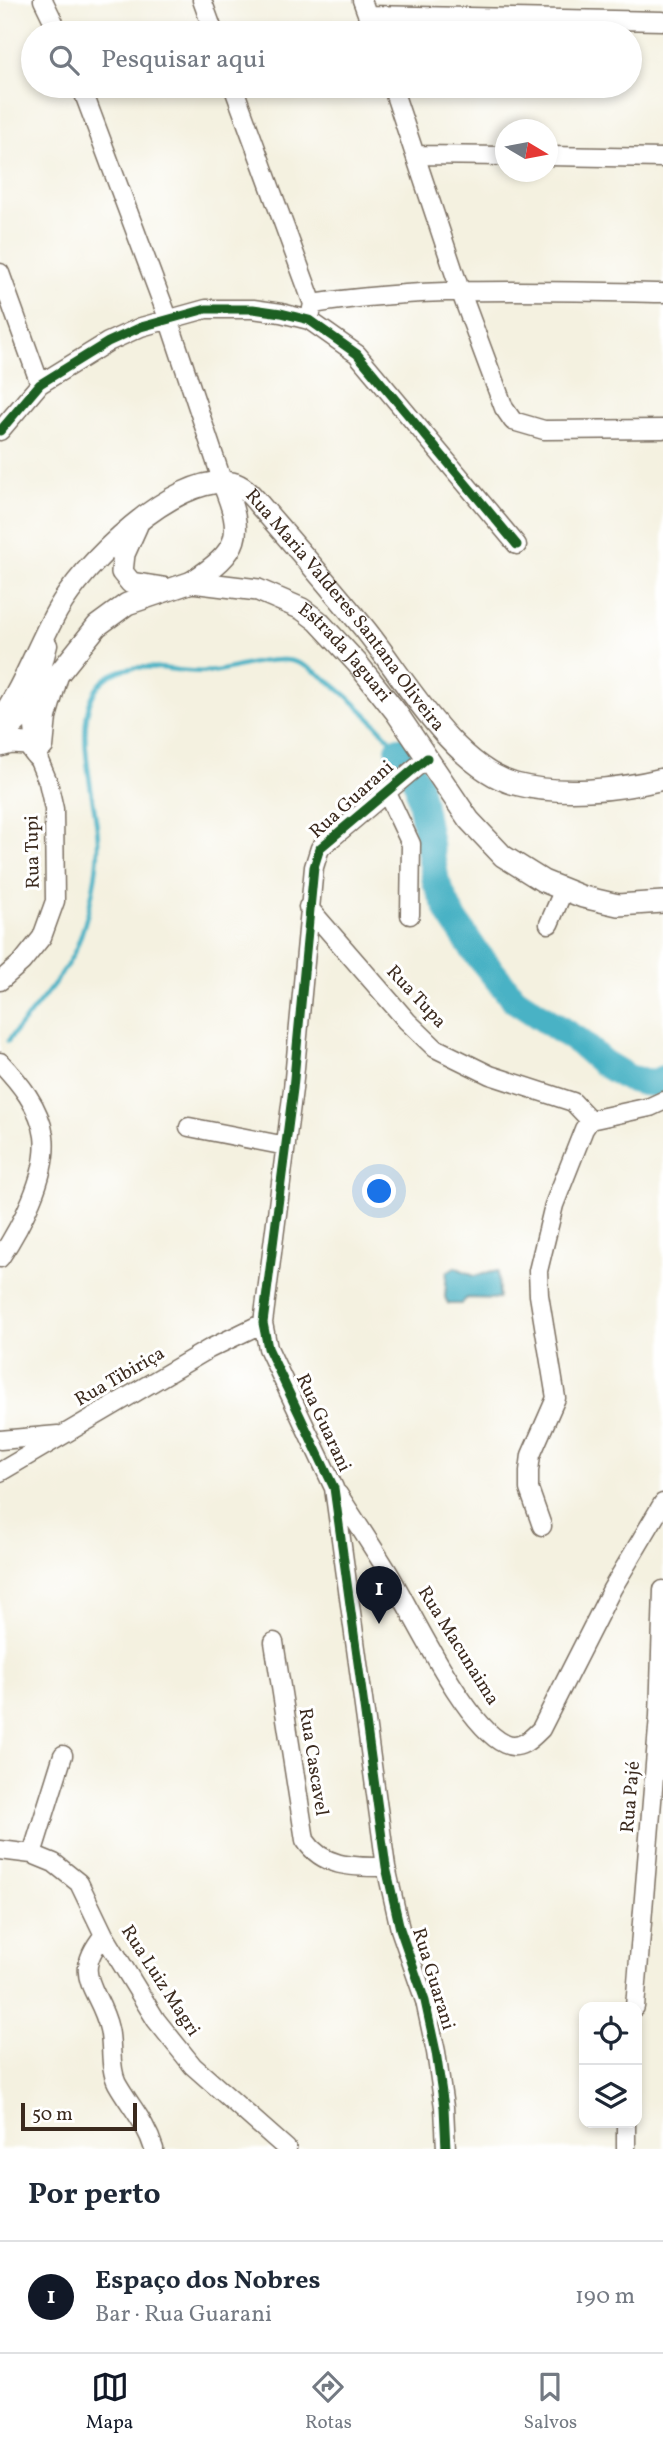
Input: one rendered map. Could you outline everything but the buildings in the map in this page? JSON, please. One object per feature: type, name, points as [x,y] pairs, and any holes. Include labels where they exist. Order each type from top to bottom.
[{"type":"main road","points":[[192,582],[218,565],[235,541],[237,523],[223,483]]},
{"type":"main road","name":"Rua Maria Valderes Santana Oliveira","points":[[0,720],[15,697],[58,610],[93,562],[139,520],[193,489],[233,483],[247,491],[452,739],[490,772],[513,783],[575,790],[640,785],[663,779]]},
{"type":"main road","points":[[139,520],[124,554],[122,572],[131,583],[164,589]]},
{"type":"main road","name":"Estrada Jaguari","points":[[0,737],[32,707],[81,644],[110,614],[164,589],[192,582],[245,587],[282,597],[318,621],[370,680],[423,762],[485,840],[543,881],[564,889],[618,905],[663,902]]},
{"type":"main road","points":[[370,680],[391,663]]},
{"type":"main road","points":[[0,746],[11,743],[28,744],[37,755]]},
{"type":"street","points":[[43,0],[53,21]]},
{"type":"street","points":[[202,0],[210,21]]},
{"type":"street","points":[[365,7],[663,21]]},
{"type":"street","points":[[86,98],[168,318],[223,483]]},
{"type":"street","points":[[237,98],[311,312],[356,354],[517,545]]},
{"type":"street","points":[[396,98],[460,290],[505,408],[513,421],[544,430],[663,429]]},
{"type":"street","points":[[416,155],[495,156]]},
{"type":"street","points":[[558,156],[663,158]]},
{"type":"street","points":[[0,273],[40,384]]},
{"type":"street","points":[[0,431],[40,384],[108,342],[168,318],[228,307],[311,312],[356,298],[460,290],[663,293]]},
{"type":"street","name":"Rua Maria Valderes Santana Oliveira","points":[[32,707],[58,610]]},
{"type":"street","points":[[48,782],[44,749],[47,716],[59,675]]},
{"type":"street","name":"Rua Tupi","points":[[0,981],[22,962],[42,937],[55,901],[54,809],[48,782],[37,755],[32,707]]},
{"type":"street","name":"Rua Guarani","points":[[423,762],[320,848],[308,906],[286,1146],[263,1322],[268,1348],[334,1488],[386,1867],[400,1929],[425,2001],[436,2052],[444,2107],[446,2149]]},
{"type":"street","points":[[386,791],[411,844],[410,915]]},
{"type":"street","points":[[549,924],[564,889]]},
{"type":"street","name":"Rua Tupa","points":[[308,906],[407,1021],[435,1048],[490,1074],[573,1102],[590,1120]]},
{"type":"street","points":[[0,1062],[21,1084],[38,1115],[44,1136],[37,1182],[20,1228],[0,1258]]},
{"type":"street","points":[[542,1526],[529,1489],[529,1471],[531,1455],[556,1398],[539,1295],[540,1261],[554,1205],[583,1129],[590,1120],[650,1107],[663,1101]]},
{"type":"street","points":[[189,1127],[286,1146]]},
{"type":"street","name":"Rua Tibiriça","points":[[0,1472],[231,1337],[263,1322]]},
{"type":"street","points":[[0,1440],[65,1434]]},
{"type":"street","name":"Rua Macunaima","points":[[334,1488],[385,1568],[460,1698],[489,1734],[506,1745],[515,1746],[527,1743],[541,1729],[612,1589],[663,1503]]},
{"type":"street","name":"Rua Pajé","points":[[635,2002],[659,1716],[663,1590]]},
{"type":"street","name":"Rua Cascavel","points":[[274,1642],[305,1840],[322,1859],[354,1866],[386,1867]]},
{"type":"street","points":[[33,1854],[63,1755]]},
{"type":"street","name":"Rua Luiz Magri","points":[[0,1850],[33,1854],[54,1863],[79,1883],[104,1935],[156,2020],[193,2066],[287,2149]]},
{"type":"street","points":[[104,1935],[89,1958],[90,1986],[109,2027],[117,2082],[148,2129],[154,2149]]},
{"type":"street","points":[[625,2149],[626,2128]]},
{"type":"water","points":[[455,1267],[474,1276],[498,1271],[499,1299],[467,1298],[461,1304],[448,1304],[445,1297],[447,1272]]},
{"type":"waterway","points":[[8,1041],[67,965],[75,951],[87,915],[95,876],[98,839],[85,734],[87,713],[93,695],[104,680],[129,668],[204,672],[268,661],[299,663],[347,696],[399,750]]},
{"type":"waterway","points":[[399,750],[418,784],[436,882],[451,915],[474,950],[514,999],[579,1042],[603,1063],[628,1078],[655,1083],[663,1079]]},
{"type":"cycle path","points":[[0,431],[40,384],[108,342],[141,327],[206,309],[253,309],[281,313],[309,320],[357,354],[517,545]]},
{"type":"cycle path","points":[[427,758],[320,848],[314,867],[293,1089],[263,1323],[268,1348],[334,1488],[386,1867],[400,1929],[425,2001],[436,2052],[444,2107],[446,2149]]},
{"type":"place","name":"Espaço dos Nobres","points":[[379,1624]]}]
